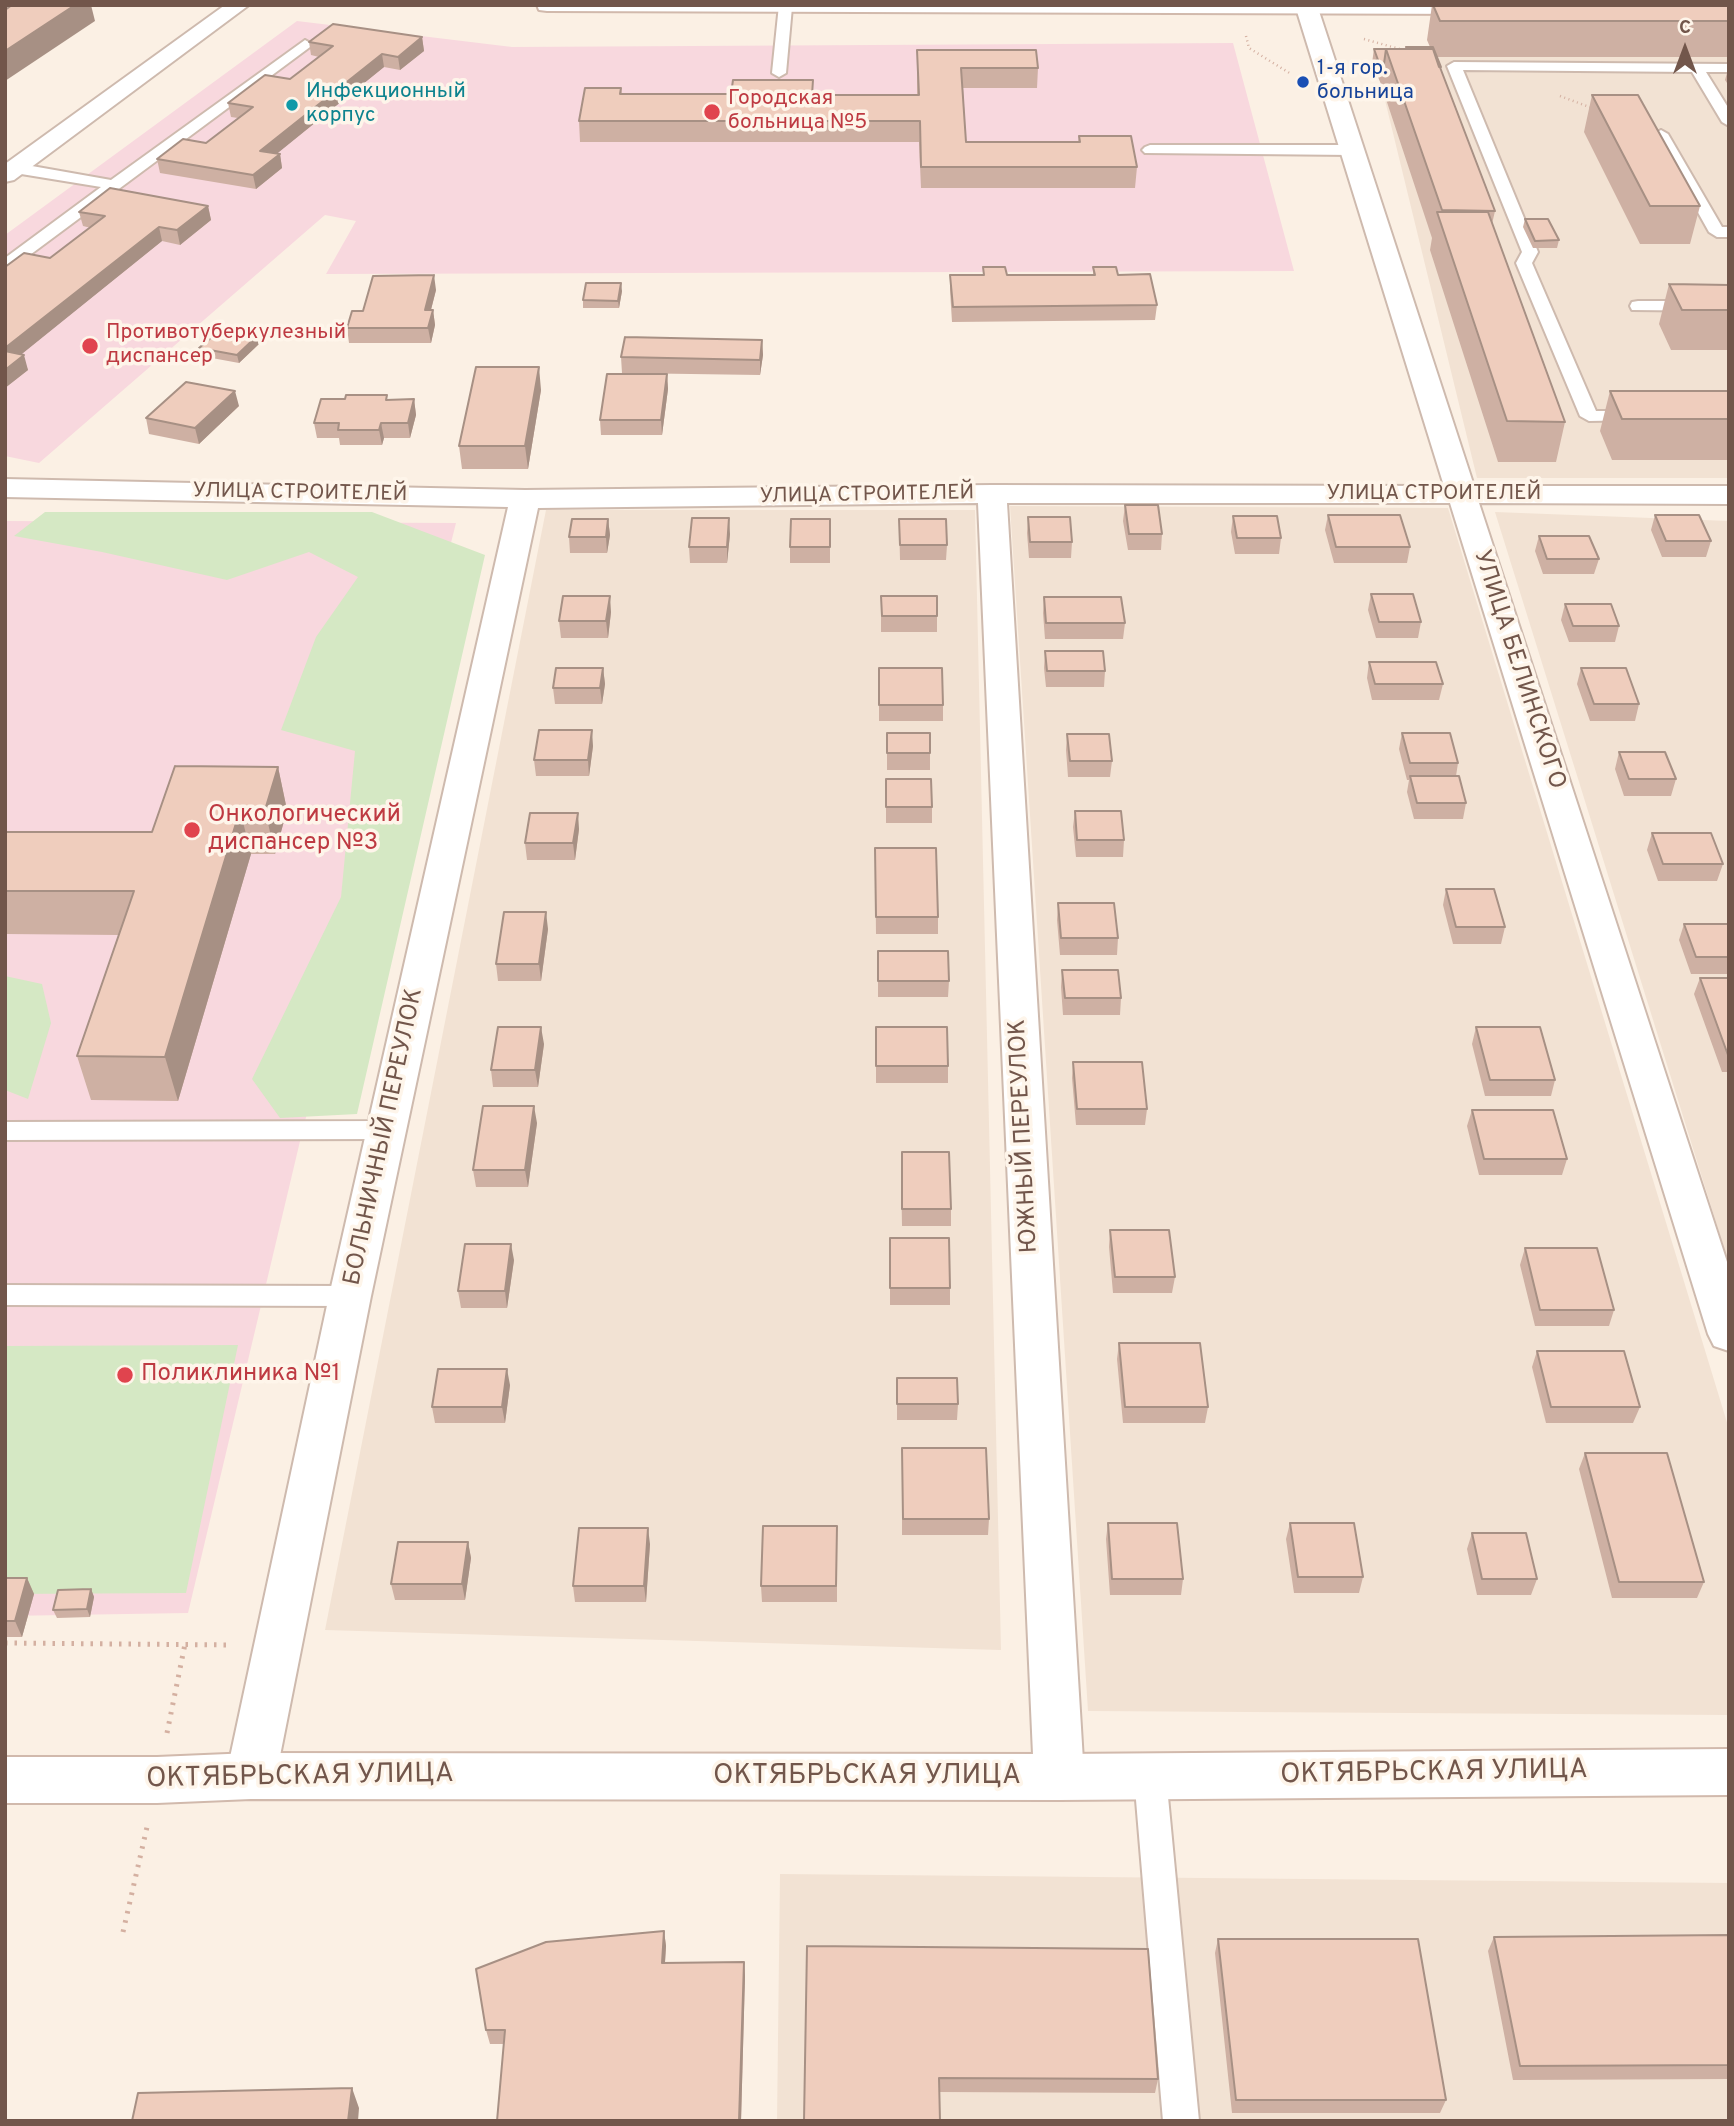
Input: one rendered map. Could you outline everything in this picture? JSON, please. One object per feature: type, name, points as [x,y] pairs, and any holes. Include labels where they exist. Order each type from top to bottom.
[{"type":"street","points":[[10,171],[239,5]]},
{"type":"street","points":[[547,5],[1511,8]]},
{"type":"street","name":"УЛИЦА БЕЛИНСКОГО","points":[[1307,7],[1729,1334]]},
{"type":"street","name":"УЛИЦА СТРОИТЕЛЕЙ","points":[[5,488],[525,499],[992,494],[1729,495]]},
{"type":"street","name":"ЮЖНЫЙ ПЕРЕУЛОК","points":[[992,494],[1059,1777]]},
{"type":"street","name":"БОЛЬНИЧНЫЙ ПЕРЕУЛОК","points":[[251,1776],[350,1296],[525,499]]},
{"type":"street","name":"ОКТЯБРЬСКАЯ УЛИЦА","points":[[6,1782],[251,1776],[1059,1777],[1729,1772]]},
{"type":"lane","points":[[779,73],[785,7]]},
{"type":"lane","points":[[5,266],[305,44]]},
{"type":"lane","points":[[1652,416],[1589,416],[1524,263],[1530,252],[1454,66],[1729,68]]},
{"type":"lane","points":[[1696,67],[1729,122]]},
{"type":"lane","points":[[1661,134],[1717,232],[1729,232]]},
{"type":"lane","points":[[1150,150],[1352,150]]},
{"type":"lane","points":[[10,171],[114,185]]},
{"type":"lane","points":[[1638,306],[1729,306]]},
{"type":"lane","points":[[5,1131],[386,1130]]},
{"type":"lane","points":[[5,1295],[350,1296]]},
{"type":"lane","points":[[1150,1776],[1181,2121]]},
{"type":"path","points":[[1238,8],[1250,48],[1297,77]]},
{"type":"path","points":[[1558,95],[1597,110]]},
{"type":"path","points":[[5,1643],[277,1645]]},
{"type":"shaded area","name":"Городская больница №5","points":[[297,21],[512,47],[1233,43],[1294,271],[326,274],[356,221],[325,215],[39,463],[5,456],[5,235]]},
{"type":"shaded area","points":[[1373,51],[1729,51],[1729,478],[1477,478]]},
{"type":"shaded area","points":[[1010,506],[1448,508],[1729,1429],[1729,1715],[1088,1711]]},
{"type":"shaded area","points":[[546,510],[975,510],[1001,1650],[325,1630]]},
{"type":"shaded area","points":[[1495,512],[1729,521],[1729,1264]]},
{"type":"shaded area","name":"Онкологический диспансер №3","points":[[5,521],[456,523],[301,1137],[188,1613],[5,1616]]},
{"type":"shaded area","points":[[780,1874],[1729,1883],[1729,2121],[777,2121]]},
{"type":"green space","points":[[45,512],[372,512],[485,555],[357,1114],[280,1118],[252,1079],[341,897],[355,751],[281,730],[316,637],[358,577],[309,552],[227,580],[102,552],[14,536]]},
{"type":"green space","points":[[5,976],[42,984],[51,1023],[28,1099],[5,1090]]},
{"type":"green space","points":[[238,1345],[186,1593],[5,1594],[5,1346]]},
{"type":"building","points":[[12,5],[75,5],[5,51],[5,10]]},
{"type":"building","points":[[1433,5],[1729,5],[1729,21],[1440,21]]},
{"type":"building","name":"Инфекционный корпус","points":[[333,24],[422,37],[398,57],[382,54],[260,151],[280,154],[253,175],[157,159],[183,139],[206,143],[253,107],[228,103],[265,75],[290,79],[333,46],[309,42]]},
{"type":"building","points":[[1406,47],[1433,47],[1441,67],[1433,49]]},
{"type":"building","points":[[1374,49],[1386,49],[1383,71],[1382,71]]},
{"type":"building","points":[[1386,49],[1433,49],[1495,211],[1442,210]]},
{"type":"building","points":[[917,50],[1036,50],[1038,68],[961,68],[966,142],[1080,142],[1079,136],[1131,136],[1137,167],[921,167],[920,121],[579,121],[585,88],[621,88],[620,94],[731,94],[733,80],[813,80],[812,95],[919,95]]},
{"type":"building","points":[[1592,95],[1638,95],[1700,206],[1650,206]]},
{"type":"building","points":[[110,188],[208,206],[177,230],[159,227],[5,348],[5,267],[24,253],[50,258],[105,216],[79,212]]},
{"type":"building","points":[[1437,212],[1488,212],[1565,422],[1507,421]]},
{"type":"building","points":[[1525,219],[1548,219],[1559,240],[1535,241]]},
{"type":"building","points":[[983,267],[1005,267],[1007,275],[1095,275],[1093,267],[1116,267],[1118,275],[1150,274],[1157,305],[953,307],[950,275],[984,275]]},
{"type":"building","points":[[434,275],[425,310],[433,310],[428,328],[347,328],[352,311],[363,311],[373,276]]},
{"type":"building","points":[[586,283],[621,283],[618,301],[583,300]]},
{"type":"building","points":[[1669,284],[1729,285],[1729,310],[1682,310]]},
{"type":"building","points":[[220,330],[257,336],[237,355],[199,348]]},
{"type":"building","points":[[625,337],[762,340],[760,360],[621,357]]},
{"type":"building","points":[[5,351],[24,355],[5,370]]},
{"type":"building","points":[[476,367],[539,367],[525,446],[459,446]]},
{"type":"building","points":[[607,374],[667,374],[661,420],[600,420]]},
{"type":"building","points":[[186,382],[235,391],[195,428],[146,418]]},
{"type":"building","points":[[1610,391],[1729,391],[1729,419],[1622,419]]},
{"type":"building","points":[[346,395],[387,395],[386,400],[414,399],[408,423],[381,423],[379,430],[338,430],[339,423],[314,423],[321,399],[345,399]]},
{"type":"building","points":[[1125,505],[1158,505],[1162,534],[1129,534]]},
{"type":"building","points":[[1328,515],[1400,515],[1410,547],[1336,547]]},
{"type":"building","points":[[1655,515],[1699,515],[1711,541],[1666,541]]},
{"type":"building","points":[[1233,516],[1277,516],[1281,538],[1237,538]]},
{"type":"building","points":[[1028,517],[1070,517],[1072,542],[1030,542]]},
{"type":"building","points":[[692,518],[729,518],[727,547],[689,547]]},
{"type":"building","points":[[572,519],[608,519],[606,537],[569,537]]},
{"type":"building","points":[[791,519],[830,519],[830,547],[790,547]]},
{"type":"building","points":[[899,519],[946,519],[947,545],[900,545]]},
{"type":"building","points":[[1539,536],[1589,536],[1599,559],[1547,559]]},
{"type":"building","points":[[1371,594],[1413,594],[1421,622],[1379,622]]},
{"type":"building","points":[[563,596],[610,596],[606,621],[559,621]]},
{"type":"building","points":[[881,596],[937,596],[937,616],[882,616]]},
{"type":"building","points":[[1044,597],[1121,597],[1125,623],[1046,623]]},
{"type":"building","points":[[1565,604],[1611,604],[1619,626],[1573,626]]},
{"type":"building","points":[[1045,651],[1103,651],[1105,671],[1047,671]]},
{"type":"building","points":[[1369,662],[1436,662],[1443,684],[1375,684]]},
{"type":"building","points":[[556,668],[603,668],[600,688],[553,688]]},
{"type":"building","points":[[879,668],[942,668],[943,705],[879,705]]},
{"type":"building","points":[[1581,668],[1626,668],[1639,704],[1594,704]]},
{"type":"building","points":[[539,730],[592,730],[588,760],[534,760]]},
{"type":"building","points":[[887,733],[930,733],[930,753],[887,753]]},
{"type":"building","points":[[1402,733],[1450,733],[1458,763],[1410,763]]},
{"type":"building","points":[[1067,734],[1109,734],[1112,761],[1070,761]]},
{"type":"building","points":[[1619,752],[1665,752],[1676,779],[1629,779]]},
{"type":"building","points":[[175,766],[278,767],[265,810],[240,810],[165,1057],[77,1056],[134,891],[5,891],[5,832],[152,832]]},
{"type":"building","points":[[1410,776],[1459,776],[1466,803],[1417,803]]},
{"type":"building","points":[[886,779],[931,779],[932,807],[886,807]]},
{"type":"building","points":[[1075,811],[1121,811],[1124,840],[1077,840]]},
{"type":"building","points":[[530,813],[578,813],[573,843],[525,843]]},
{"type":"building","points":[[1652,833],[1711,833],[1723,864],[1663,864]]},
{"type":"building","points":[[875,848],[936,848],[938,917],[876,917]]},
{"type":"building","points":[[1446,889],[1494,889],[1505,927],[1456,927]]},
{"type":"building","points":[[1058,903],[1114,903],[1118,938],[1061,938]]},
{"type":"building","points":[[504,912],[546,912],[539,964],[496,964]]},
{"type":"building","points":[[1684,924],[1729,924],[1729,957],[1696,957]]},
{"type":"building","points":[[878,951],[948,951],[949,981],[878,981]]},
{"type":"building","points":[[1062,970],[1118,970],[1121,998],[1065,998]]},
{"type":"building","points":[[1700,978],[1729,978],[1729,1055],[1728,1055]]},
{"type":"building","points":[[498,1027],[541,1027],[535,1070],[491,1070]]},
{"type":"building","points":[[876,1027],[947,1027],[948,1066],[876,1066]]},
{"type":"building","points":[[1476,1027],[1540,1027],[1555,1080],[1490,1080]]},
{"type":"building","points":[[1073,1062],[1142,1062],[1147,1109],[1077,1109]]},
{"type":"building","points":[[483,1106],[534,1106],[525,1170],[473,1170]]},
{"type":"building","points":[[1472,1110],[1553,1110],[1567,1159],[1484,1159]]},
{"type":"building","points":[[902,1152],[949,1152],[951,1209],[902,1209]]},
{"type":"building","points":[[1110,1230],[1169,1230],[1175,1277],[1115,1277]]},
{"type":"building","points":[[890,1238],[949,1238],[950,1288],[890,1288]]},
{"type":"building","points":[[465,1244],[511,1244],[505,1291],[458,1291]]},
{"type":"building","points":[[1525,1248],[1597,1248],[1614,1310],[1540,1310]]},
{"type":"building","points":[[1119,1343],[1200,1343],[1208,1407],[1125,1407]]},
{"type":"building","points":[[1537,1351],[1624,1351],[1640,1407],[1551,1407]]},
{"type":"building","points":[[438,1369],[507,1369],[502,1407],[432,1407]]},
{"type":"building","points":[[897,1378],[957,1378],[958,1404],[897,1404]]},
{"type":"building","points":[[902,1448],[986,1448],[989,1519],[903,1519]]},
{"type":"building","points":[[1585,1453],[1667,1453],[1704,1582],[1619,1582]]},
{"type":"building","points":[[1108,1523],[1177,1523],[1183,1579],[1112,1579]]},
{"type":"building","points":[[1290,1523],[1354,1523],[1363,1577],[1298,1577]]},
{"type":"building","points":[[763,1526],[837,1526],[836,1586],[761,1586]]},
{"type":"building","points":[[579,1528],[648,1528],[644,1586],[573,1586]]},
{"type":"building","points":[[1472,1533],[1526,1533],[1537,1579],[1482,1579]]},
{"type":"building","points":[[398,1542],[468,1542],[462,1584],[391,1584]]},
{"type":"building","points":[[5,1578],[27,1578],[15,1621],[5,1621]]},
{"type":"building","points":[[91,1589],[87,1609],[53,1610],[58,1590]]},
{"type":"building","points":[[664,1931],[662,1963],[744,1962],[739,2121],[497,2121],[505,2030],[486,2030],[476,1969],[546,1942]]},
{"type":"building","points":[[1729,1935],[1729,2065],[1520,2066],[1494,1937]]},
{"type":"building","points":[[1218,1939],[1418,1939],[1446,2100],[1236,2100]]},
{"type":"building","points":[[807,1946],[1148,1949],[1158,2079],[939,2078],[940,2121],[804,2121]]},
{"type":"building","points":[[352,2088],[348,2121],[132,2121],[138,2093]]},
{"type":"place","name":"1-я гор. больница","points":[[1303,82]]},
{"type":"place","name":"Инфекционный корпус","points":[[292,105]]},
{"type":"place","name":"Городская больница №5","points":[[712,112]]},
{"type":"place","name":"Противотуберкулезный диспансер","points":[[90,346]]},
{"type":"place","name":"Онкологический диспансер №3","points":[[192,830]]},
{"type":"place","name":"Поликлиника №1","points":[[125,1375]]}]
